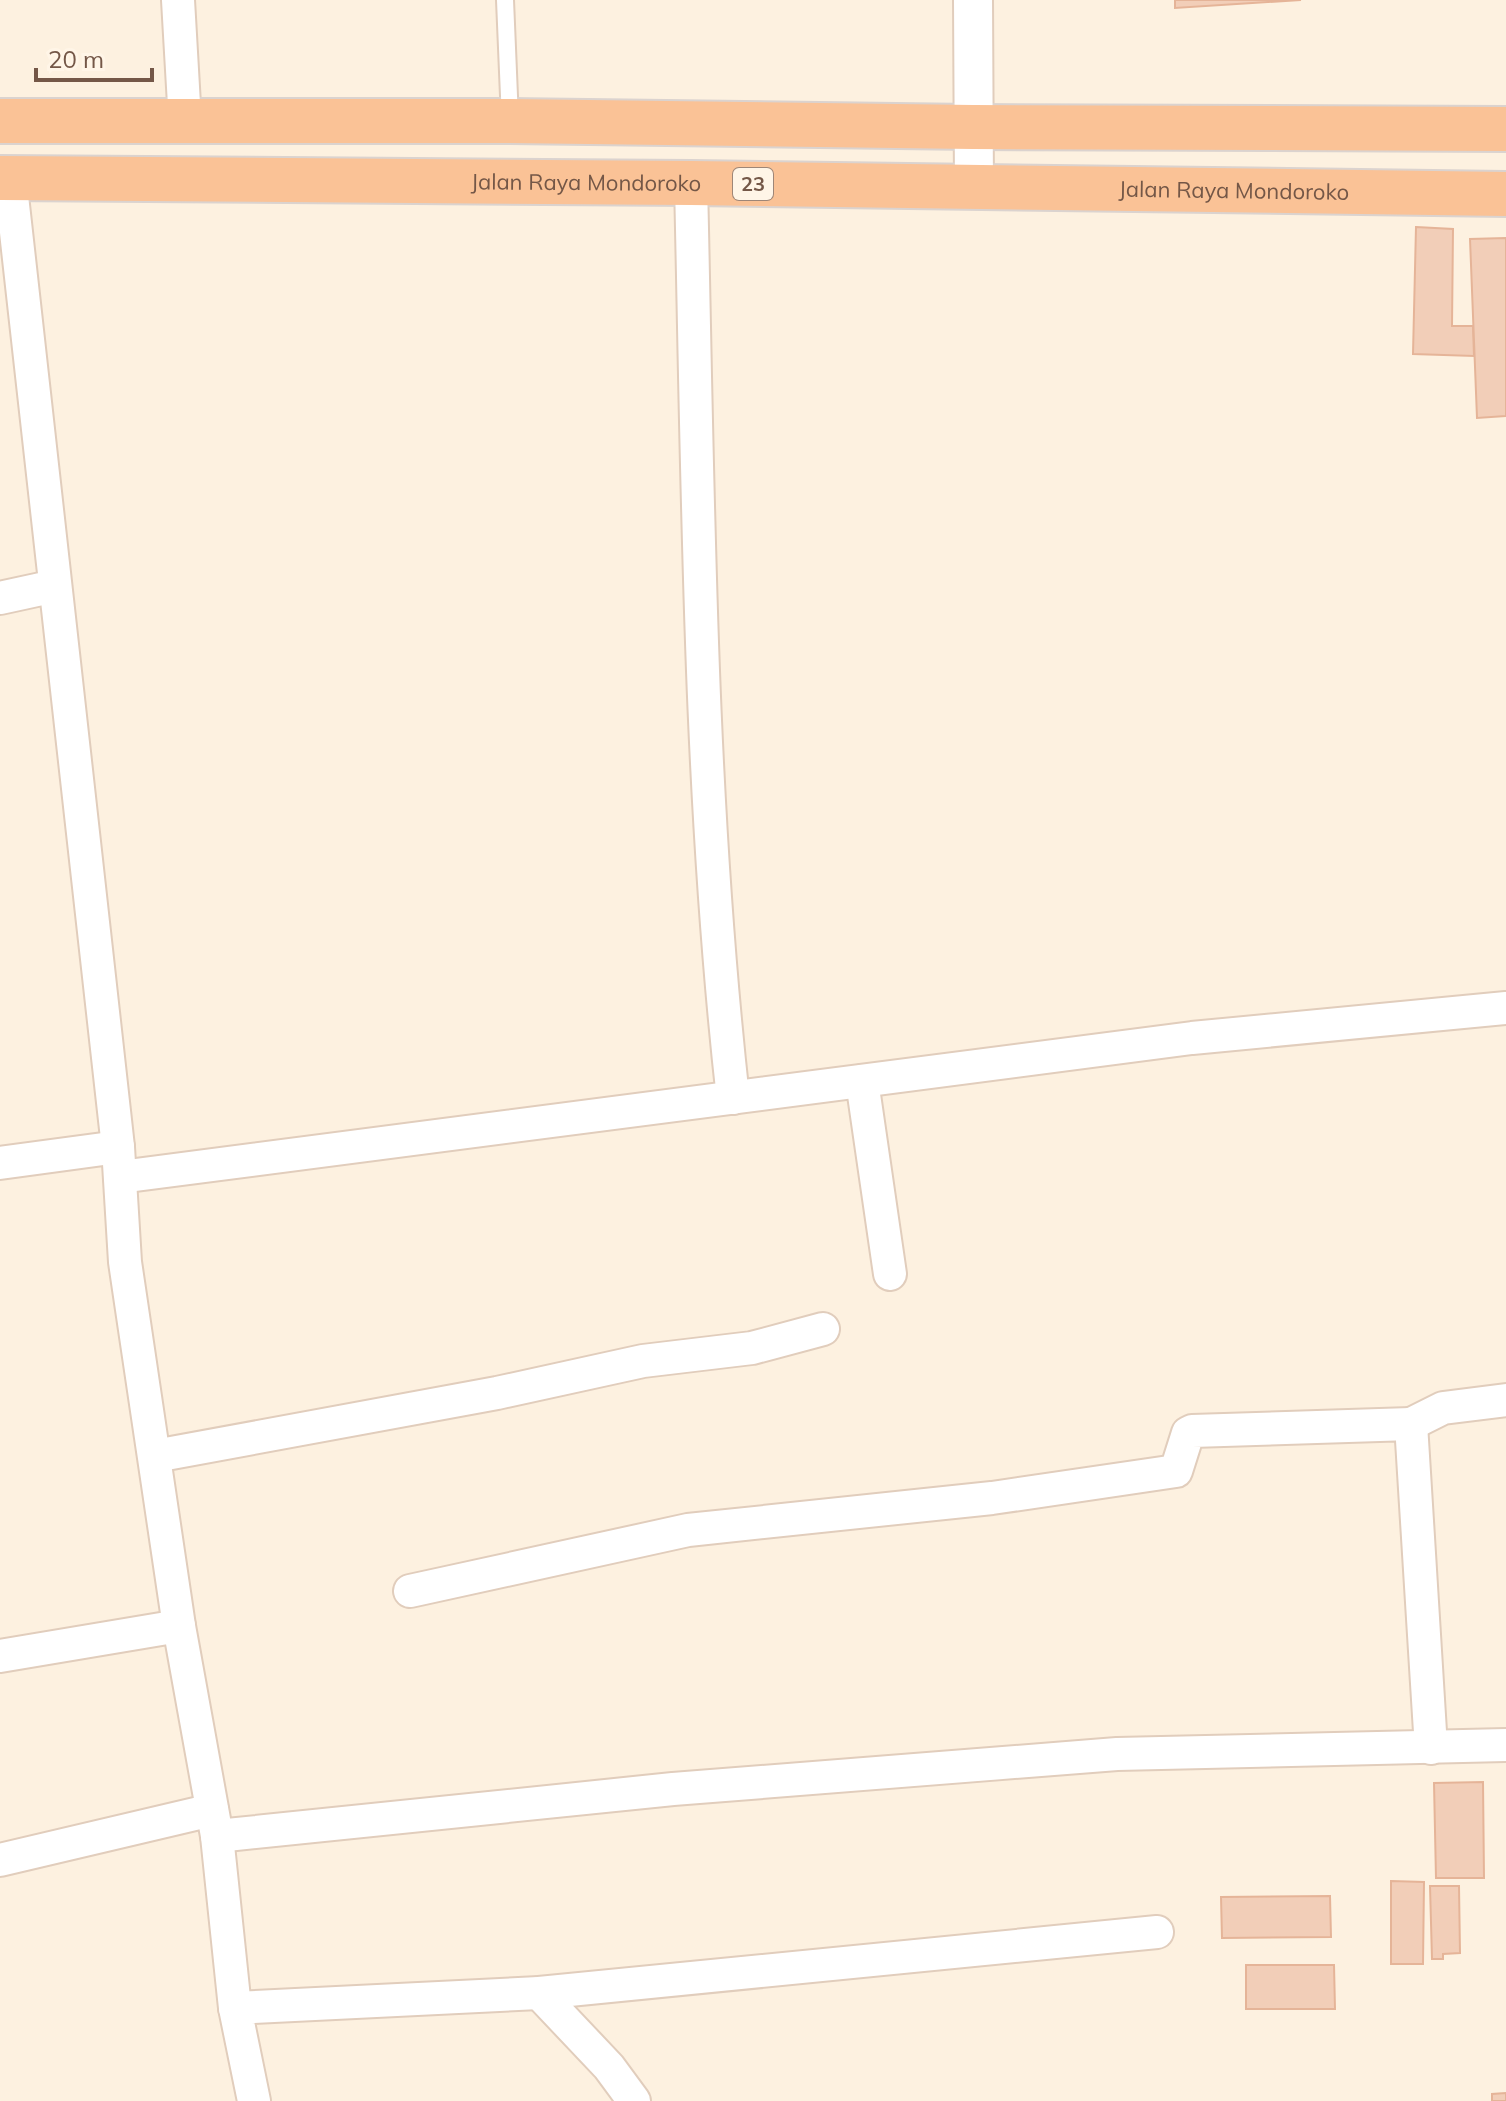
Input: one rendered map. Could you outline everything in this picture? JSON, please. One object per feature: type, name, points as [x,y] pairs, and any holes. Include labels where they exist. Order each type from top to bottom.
[{"type":"highway","points":[[0,121],[510,121],[1506,129]]},
{"type":"highway","name":"Jalan Raya Mondoroko","points":[[5,178],[1506,194]]},
{"type":"street","points":[[178,0],[185,122]]},
{"type":"street","points":[[973,0],[974,188]]},
{"type":"street","points":[[5,178],[55,586],[119,1162],[125,1262],[179,1626],[214,1823],[235,2008],[254,2101]]},
{"type":"street","points":[[691,183],[701,623],[718,966],[733,1098]]},
{"type":"street","points":[[0,598],[55,586]]},
{"type":"street","points":[[0,1163],[119,1162],[733,1098],[1192,1038],[1506,1008]]},
{"type":"street","points":[[862,1081],[890,1274]]},
{"type":"street","points":[[155,1456],[497,1393],[643,1361],[752,1348],[823,1329]]},
{"type":"street","points":[[410,1591],[688,1530],[992,1498],[1176,1471],[1188,1433],[1192,1431],[1411,1424],[1443,1408],[1506,1400]]},
{"type":"street","points":[[1411,1424],[1431,1748]]},
{"type":"street","points":[[0,1656],[179,1626]]},
{"type":"street","points":[[0,1860],[214,1823],[1117,1754],[1506,1745]]},
{"type":"street","points":[[235,2008],[539,1993],[1157,1932]]},
{"type":"street","points":[[539,1993],[609,2067],[634,2101]]},
{"type":"lane","points":[[505,0],[510,121]]},
{"type":"building","points":[[1175,0],[1301,0],[1175,8]]},
{"type":"building","points":[[1416,227],[1453,229],[1452,326],[1473,326],[1474,356],[1413,354]]},
{"type":"building","points":[[1506,238],[1506,416],[1477,418],[1470,239]]},
{"type":"building","points":[[1483,1782],[1484,1878],[1436,1878],[1434,1783]]},
{"type":"building","points":[[1391,1881],[1424,1882],[1423,1964],[1391,1964]]},
{"type":"building","points":[[1430,1886],[1459,1886],[1460,1953],[1443,1954],[1443,1959],[1432,1959]]},
{"type":"building","points":[[1330,1896],[1331,1937],[1222,1938],[1221,1897]]},
{"type":"building","points":[[1246,1965],[1334,1965],[1335,2009],[1246,2009]]},
{"type":"building","points":[[1506,2093],[1506,2101],[1492,2101],[1492,2094]]}]
